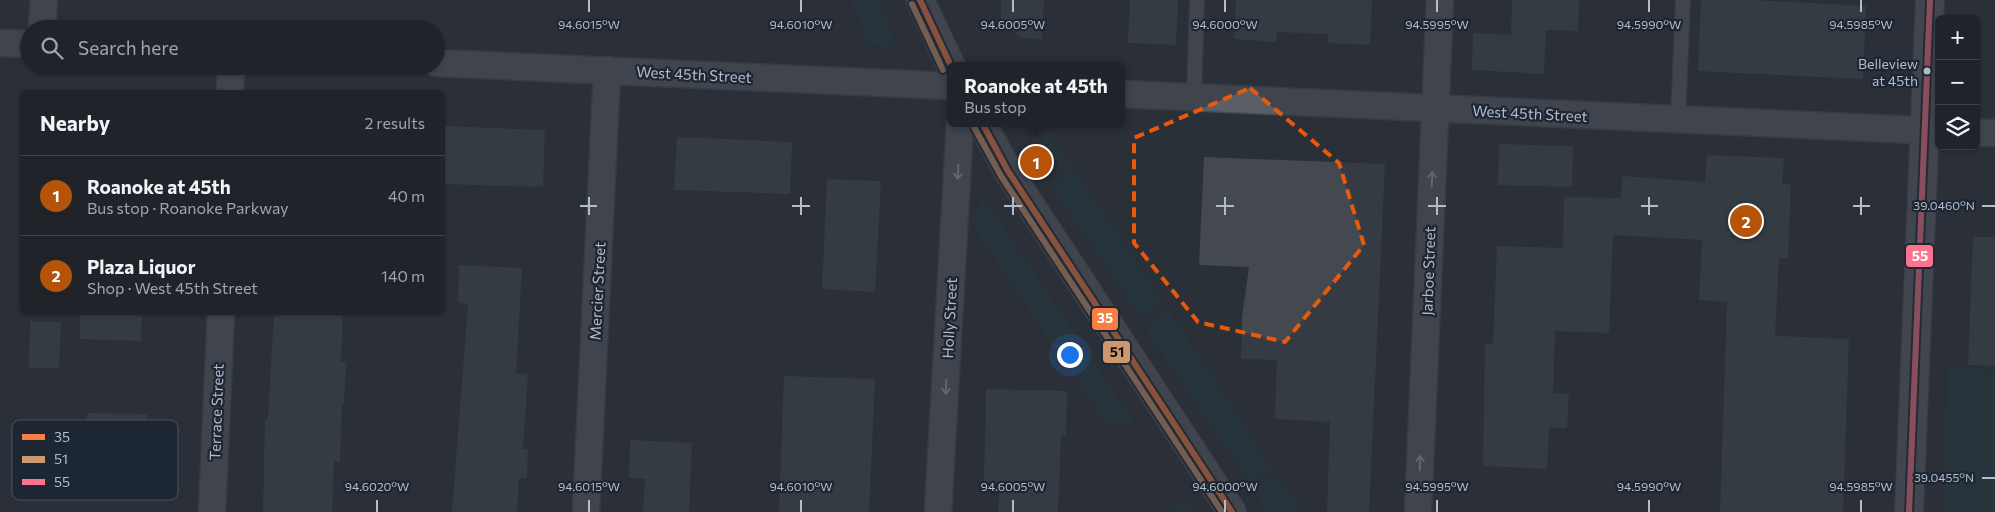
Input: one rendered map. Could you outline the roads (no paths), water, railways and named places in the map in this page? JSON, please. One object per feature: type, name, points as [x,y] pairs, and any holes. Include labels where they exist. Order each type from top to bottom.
[{"type":"main road","points":[[1909,512],[1931,131],[1930,0]]},
{"type":"street","points":[[43,20],[44,0]]},
{"type":"street","name":"Jarboe Street","points":[[1418,512],[1440,0]]},
{"type":"street","points":[[927,5],[950,62]]},
{"type":"street","points":[[0,43],[20,44]]},
{"type":"street","name":"West 45th Street","points":[[445,63],[947,86]]},
{"type":"street","name":"Mercier Street","points":[[586,512],[607,70]]},
{"type":"street","points":[[230,90],[231,75]]},
{"type":"street","name":"West 45th Street","points":[[1125,94],[1931,131]]},
{"type":"street","name":"Holly Street","points":[[938,512],[960,127]]},
{"type":"street","points":[[984,127],[1008,171],[1232,512]]},
{"type":"street","points":[[1980,133],[1995,133]]},
{"type":"street","name":"Terrace Street","points":[[212,512],[221,315]]},
{"type":"lane","points":[[1194,98],[1197,0]]},
{"type":"lane","points":[[1678,120],[1683,0]]},
{"type":"place","name":"Belleview at 45th","points":[[1927,71]]},
{"type":"place","name":"Roanoke at 45th","points":[[1036,162]]},
{"type":"place","name":"Plaza Liquor","points":[[1746,221]]}]
